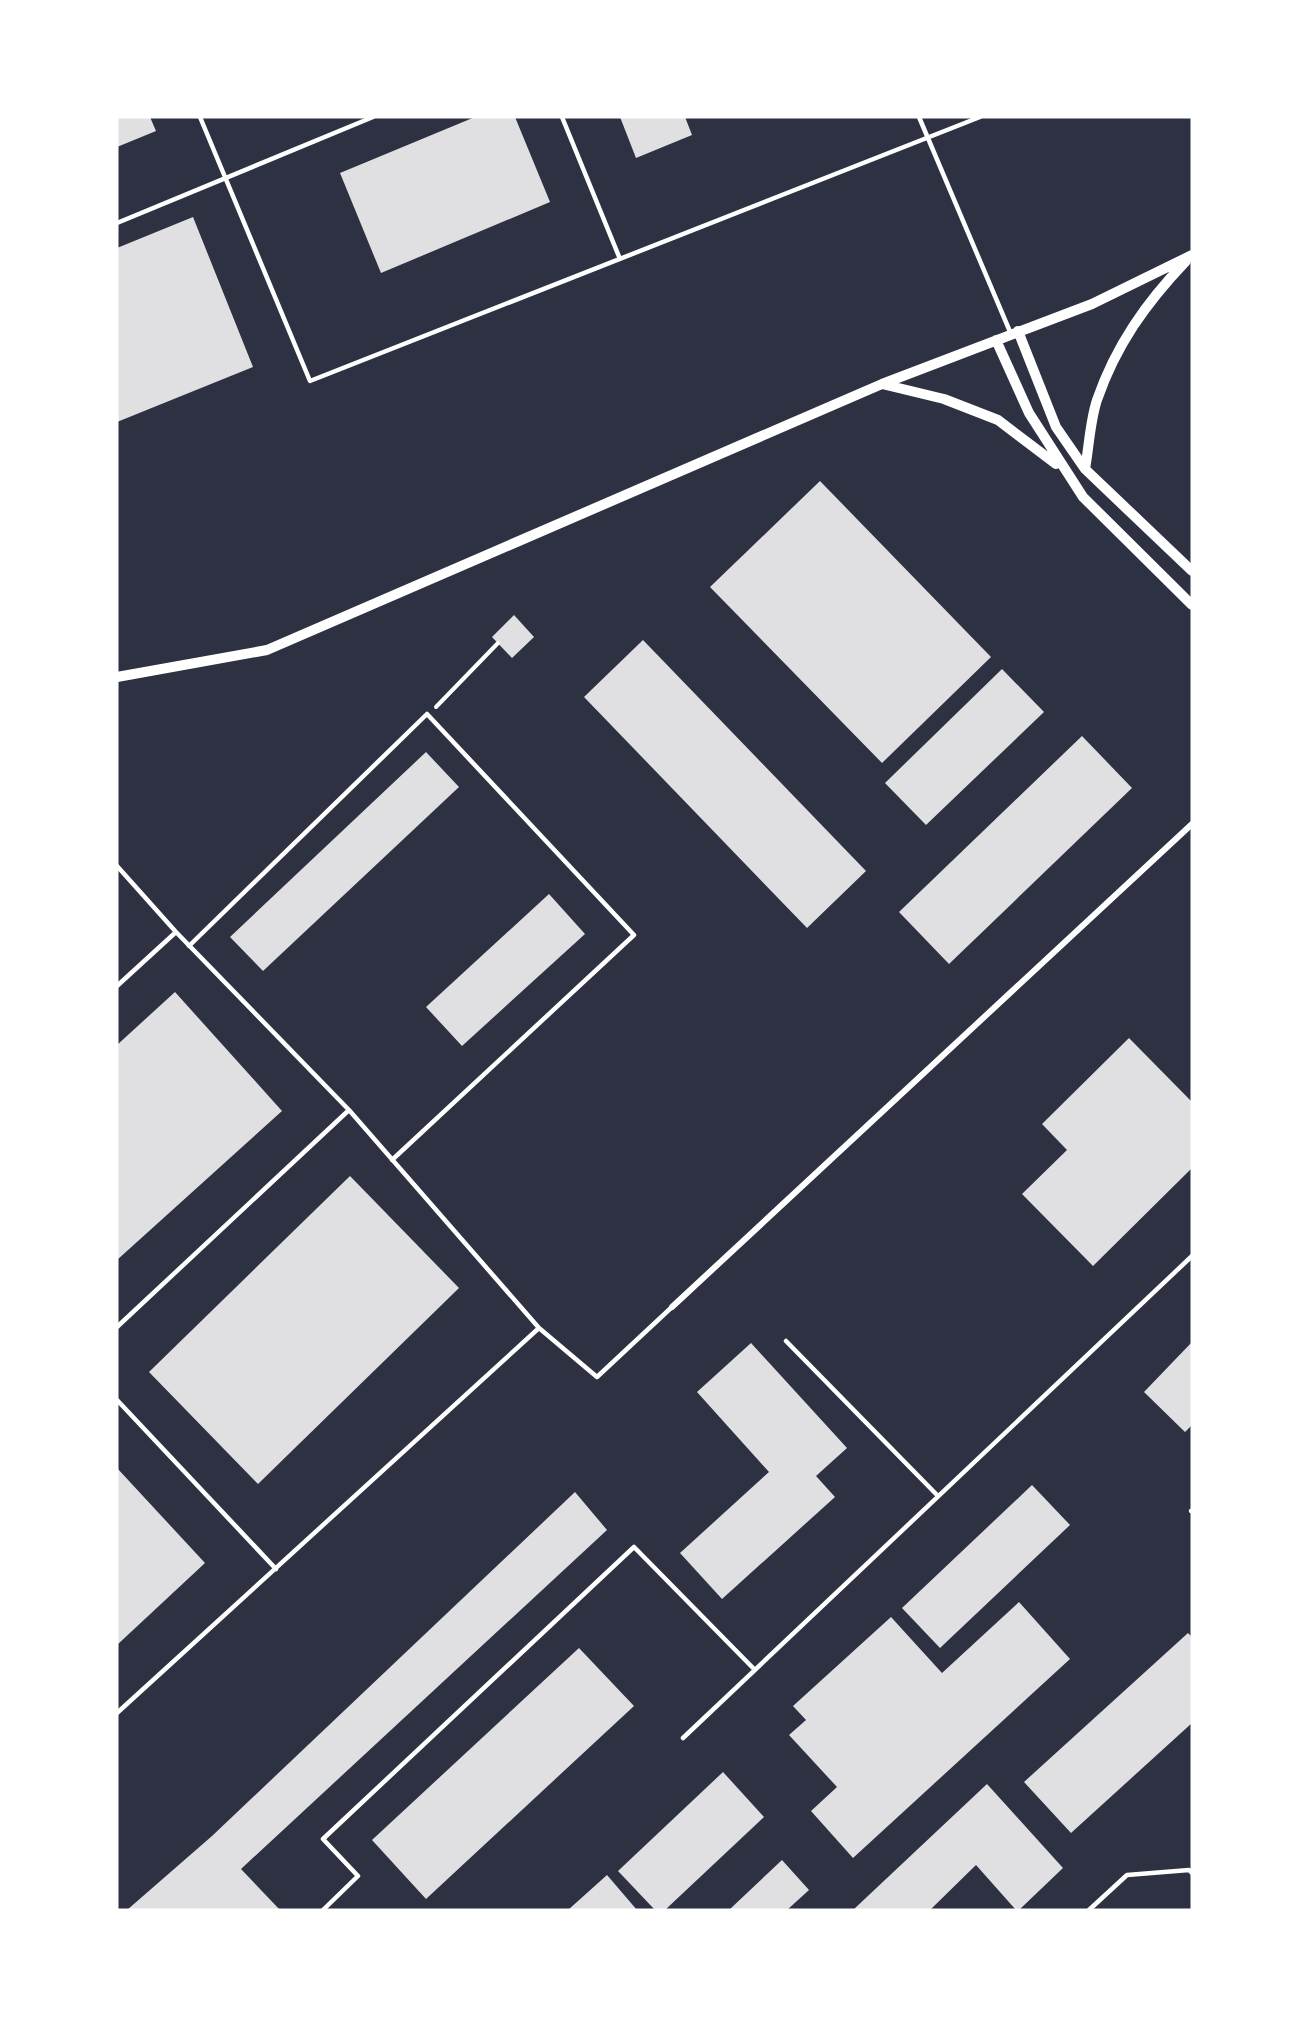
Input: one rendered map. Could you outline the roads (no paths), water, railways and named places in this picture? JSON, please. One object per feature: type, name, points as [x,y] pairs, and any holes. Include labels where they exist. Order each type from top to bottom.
[{"type":"street","points":[[117,677],[267,650],[882,384],[1092,304],[1192,256]]},
{"type":"street","points":[[1085,469],[1096,402],[1123,338],[1163,286],[1192,256]]},
{"type":"street","points":[[1015,333],[1056,427],[1085,469],[1192,571]]},
{"type":"street","points":[[996,340],[1029,413],[1062,468],[1083,497],[1192,605]]},
{"type":"street","points":[[882,384],[944,399],[998,420],[1062,468]]},
{"type":"street","points":[[672,1307],[1192,825]]},
{"type":"lane","points":[[200,117],[310,381],[980,117]]},
{"type":"lane","points":[[117,222],[373,117]]},
{"type":"lane","points":[[562,117],[620,259]]},
{"type":"lane","points":[[919,117],[1015,333]]},
{"type":"lane","points":[[189,946],[427,714],[634,935],[392,1160]]},
{"type":"lane","points":[[117,866],[189,946],[349,1110],[539,1328],[597,1377],[672,1307]]},
{"type":"lane","points":[[117,986],[176,932]]},
{"type":"lane","points":[[117,1327],[349,1110]]},
{"type":"lane","points":[[683,1738],[1192,1256]]},
{"type":"lane","points":[[117,1713],[539,1328]]},
{"type":"lane","points":[[786,1341],[938,1496]]},
{"type":"lane","points":[[117,1400],[276,1569]]},
{"type":"lane","points":[[322,1910],[358,1876],[323,1839],[634,1547],[755,1670]]},
{"type":"lane","points":[[1089,1910],[1127,1875],[1189,1870],[1192,1873]]}]
